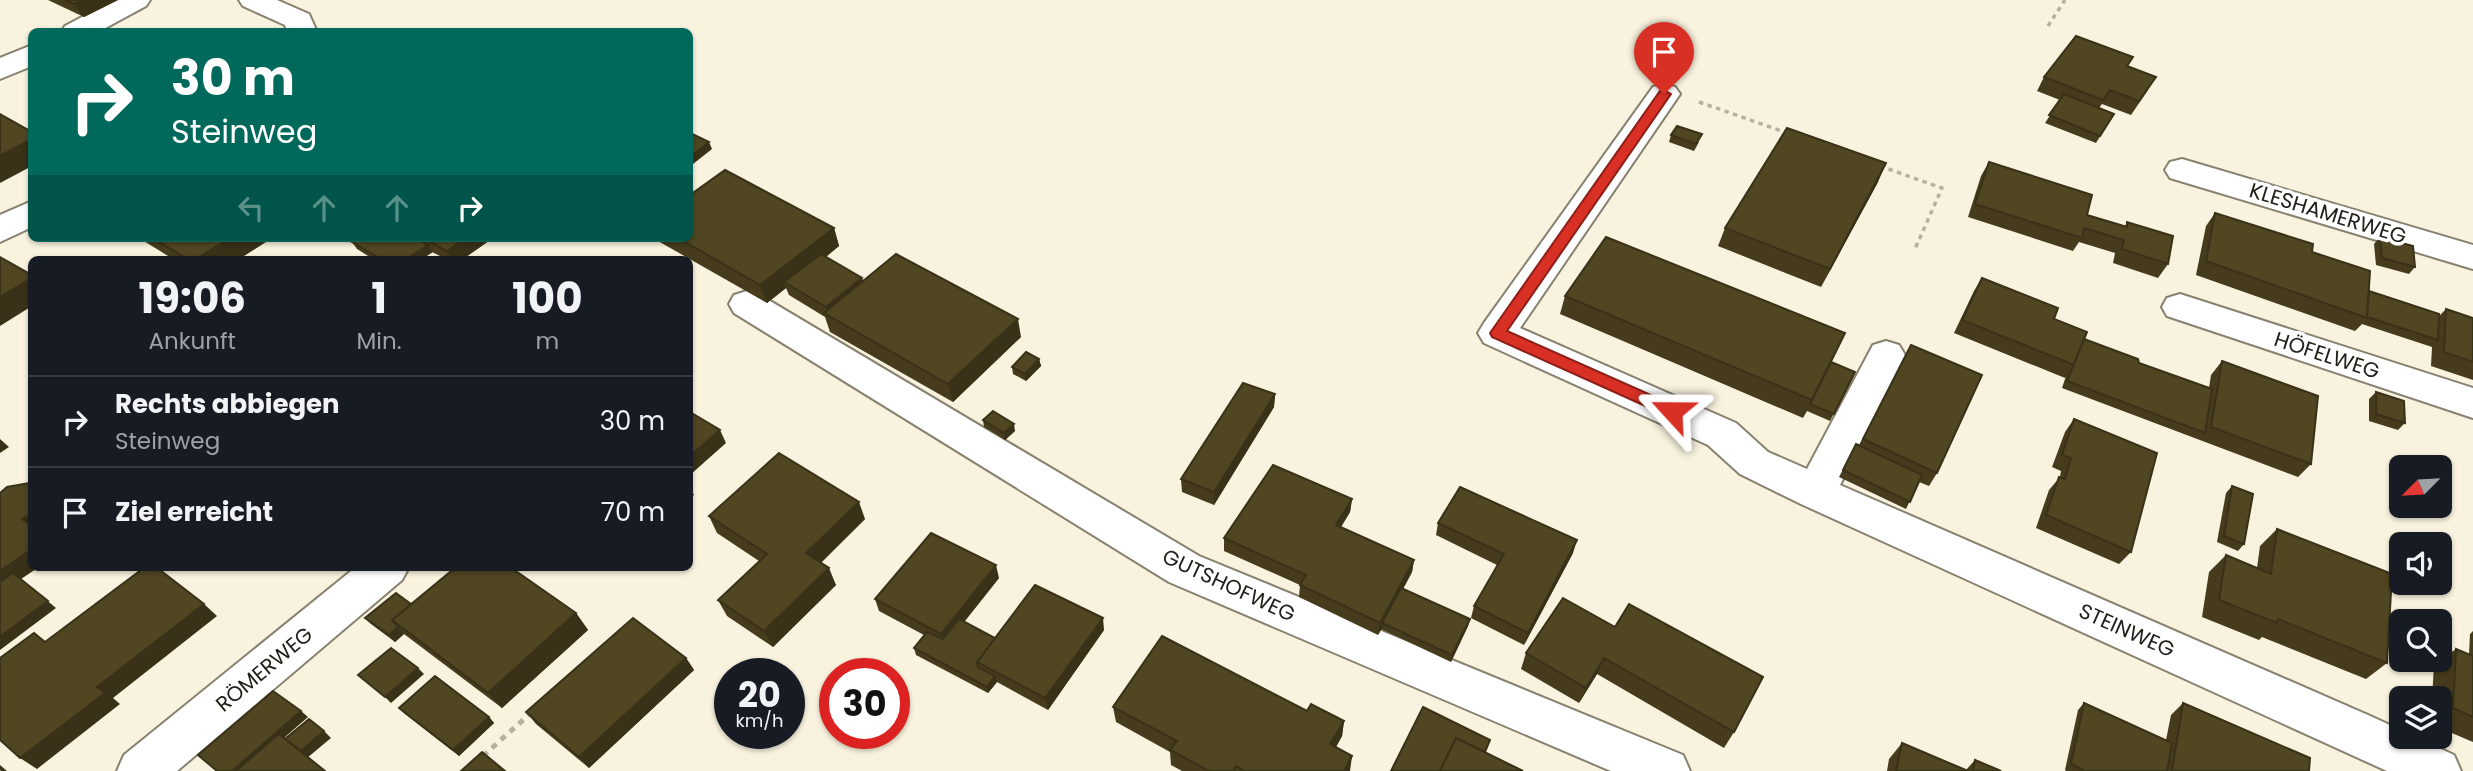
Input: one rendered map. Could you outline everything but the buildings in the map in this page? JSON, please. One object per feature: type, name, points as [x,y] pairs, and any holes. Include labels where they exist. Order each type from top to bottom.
[{"type":"street","points":[[83,28],[136,0]]},
{"type":"street","points":[[253,0],[299,20],[301,28]]},
{"type":"street","points":[[0,71],[28,56]]},
{"type":"street","name":"STEINWEG","points":[[1664,94],[1497,333],[1722,434],[1754,463],[1815,492],[2351,730],[2437,771]]},
{"type":"street","name":"KLESHAMERWEG","points":[[2182,170],[2473,257]]},
{"type":"street","points":[[0,230],[28,214]]},
{"type":"street","name":"GUTSHOFWEG","points":[[747,304],[1184,569],[1666,771]]},
{"type":"street","name":"HÖFELWEG","points":[[2180,307],[2473,403]]},
{"type":"street","points":[[1815,492],[1886,355]]},
{"type":"street","name":"RÖMERWEG","points":[[141,771],[382,571]]},
{"type":"path","points":[[2048,26],[2065,0]]},
{"type":"path","points":[[1664,94],[1676,94],[1790,134]]},
{"type":"path","points":[[1878,166],[1942,188],[1914,249]]},
{"type":"path","points":[[476,762],[534,710]]},
{"type":"route","points":[[1664,94],[1497,333],[1672,411]]}]
